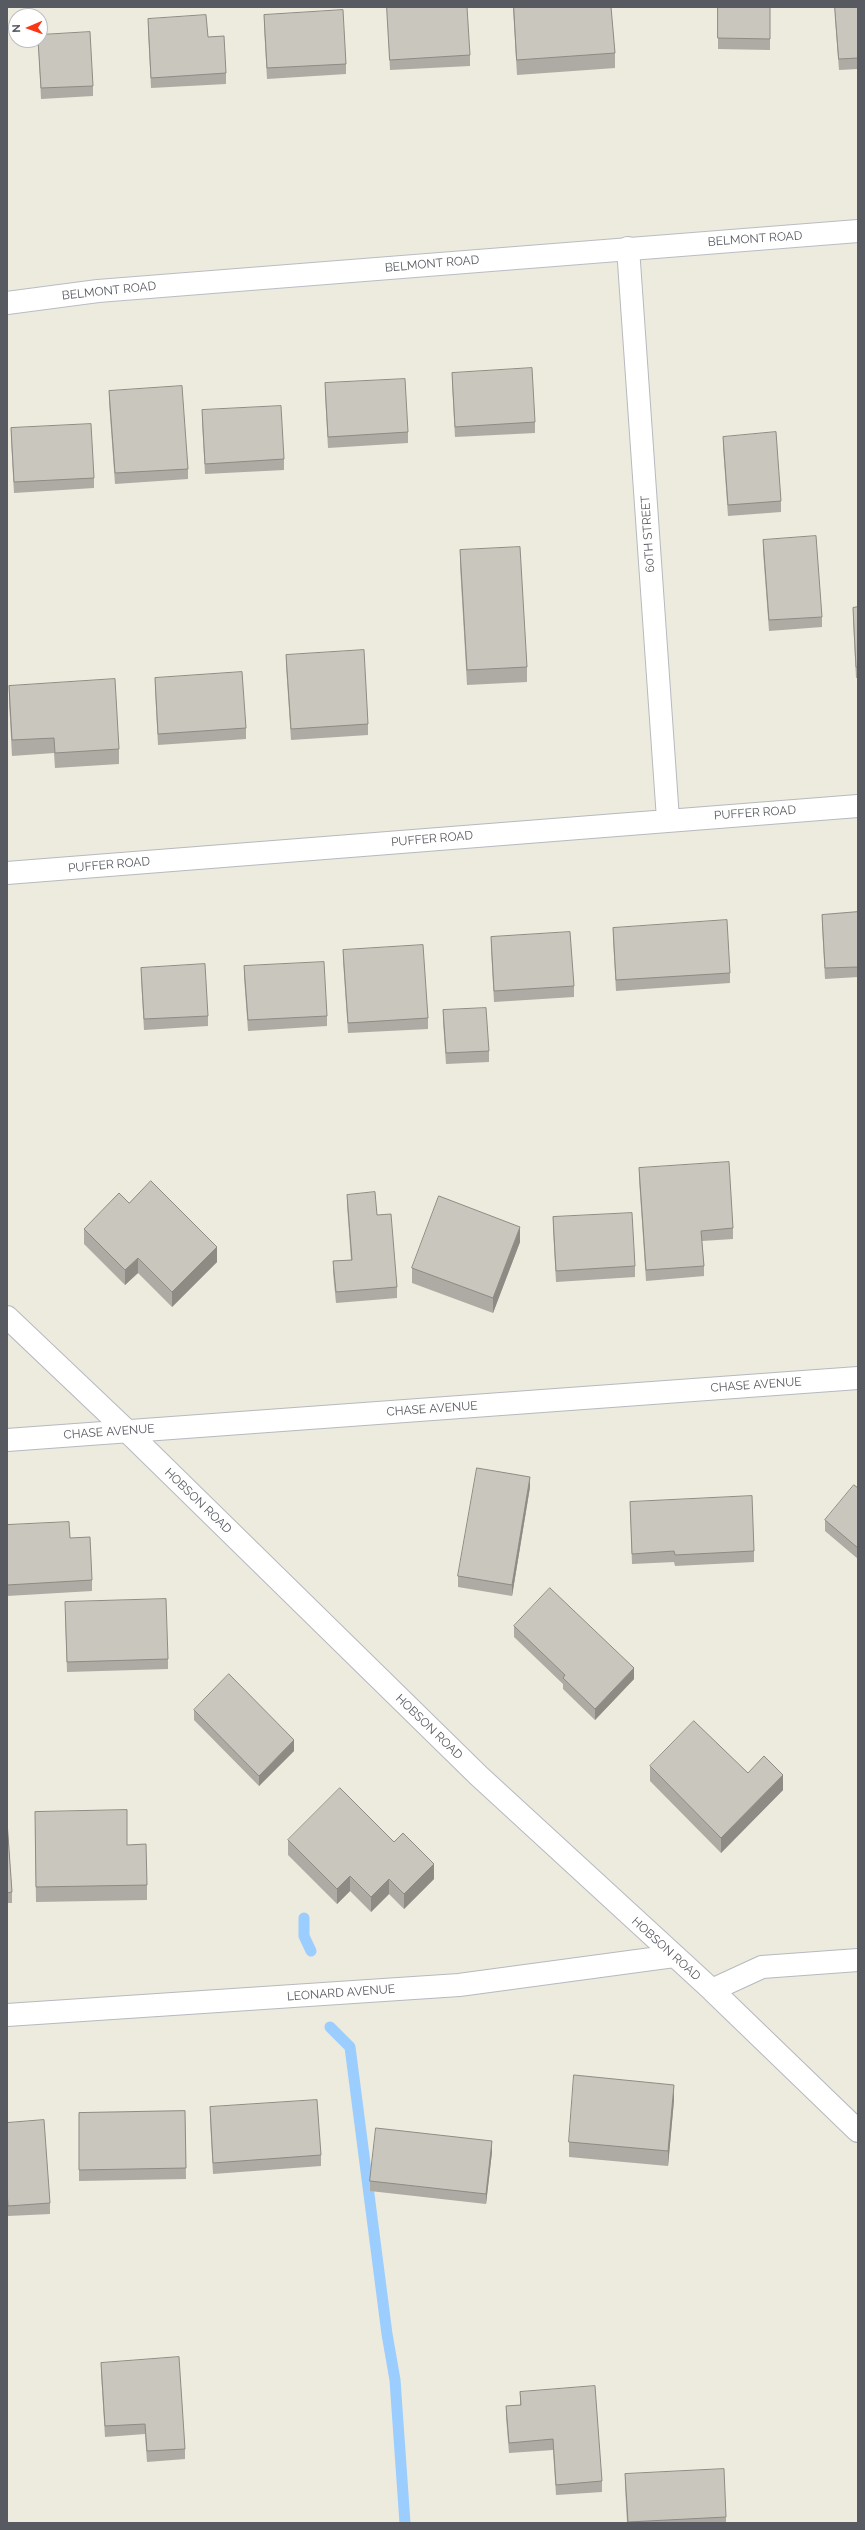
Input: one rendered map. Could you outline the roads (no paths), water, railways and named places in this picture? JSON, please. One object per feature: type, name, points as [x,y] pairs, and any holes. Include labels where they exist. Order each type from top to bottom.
[{"type":"street","name":"BELMONT ROAD","points":[[7,303],[98,290],[858,231]]},
{"type":"street","name":"60TH STREET","points":[[628,248],[668,819]]},
{"type":"street","name":"PUFFER ROAD","points":[[7,873],[668,819],[858,806]]},
{"type":"street","name":"HOBSON ROAD","points":[[7,1317],[127,1431],[479,1776],[712,1990],[858,2131]]},
{"type":"street","name":"CHASE AVENUE","points":[[7,1440],[858,1378]]},
{"type":"street","name":"LEONARD AVENUE","points":[[7,2015],[459,1985],[674,1956]]},
{"type":"street","points":[[712,1990],[762,1967],[858,1960]]},
{"type":"waterway","points":[[304,1918],[304,1936],[311,1951]]},
{"type":"waterway","points":[[330,2027],[350,2047],[387,2334],[395,2380],[405,2523]]}]
